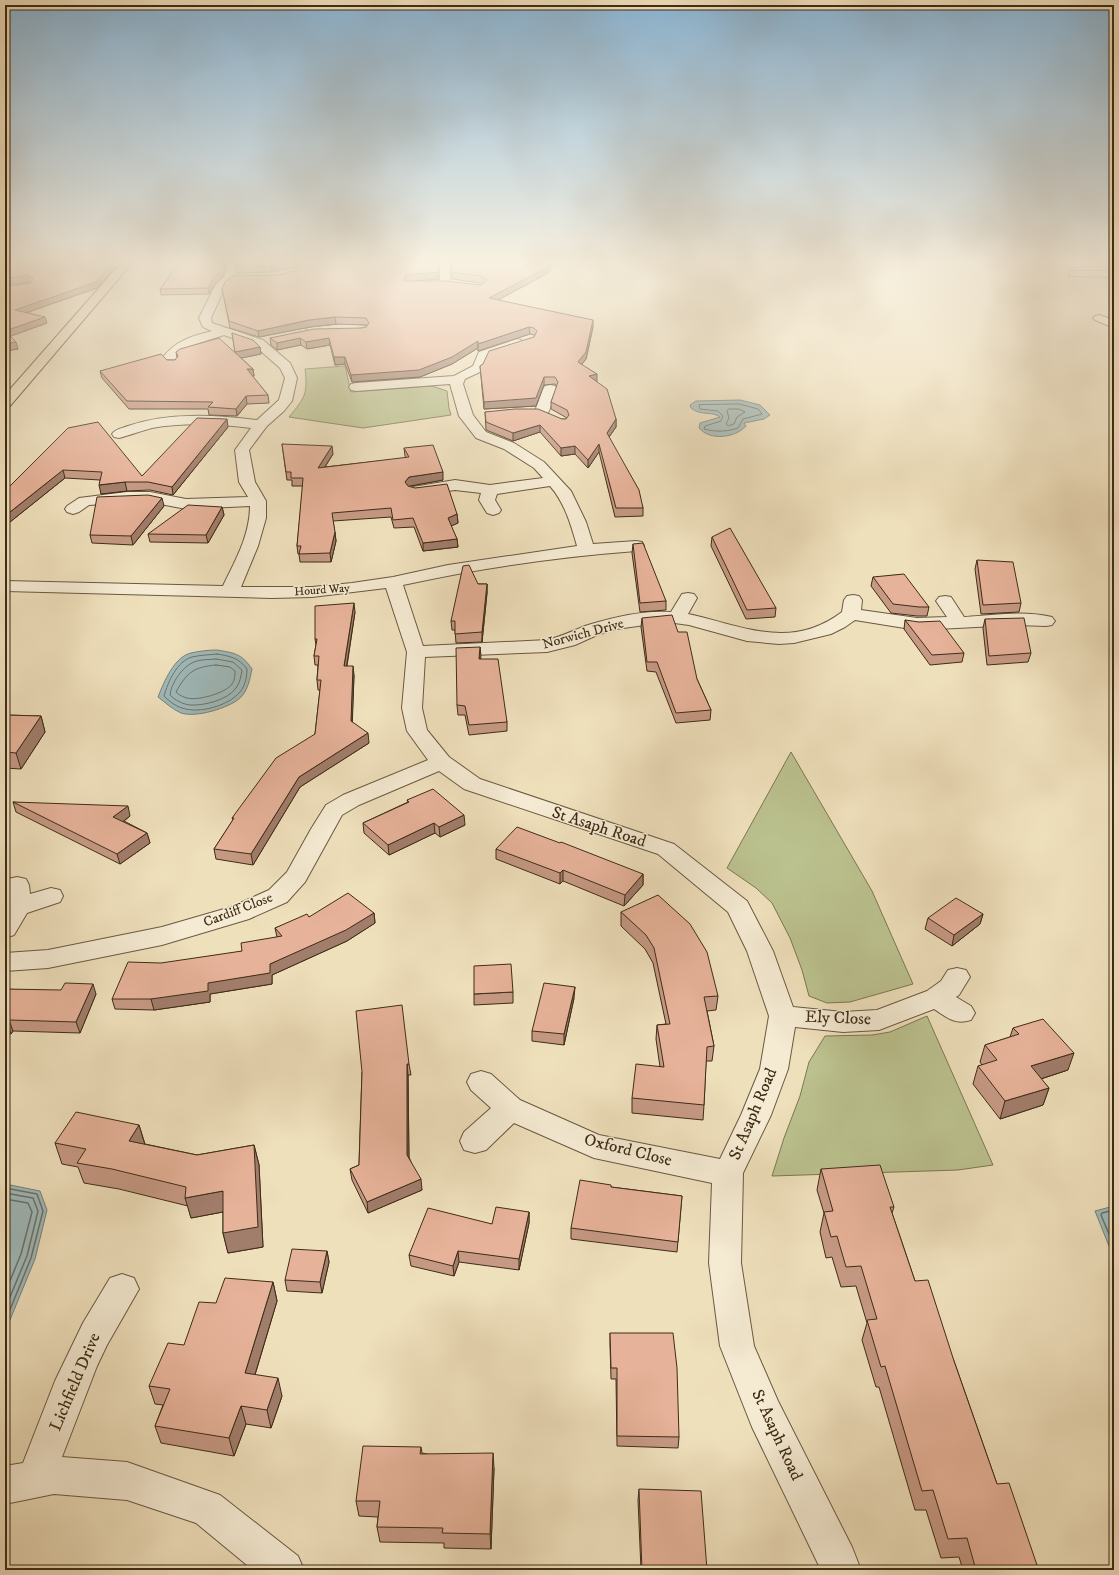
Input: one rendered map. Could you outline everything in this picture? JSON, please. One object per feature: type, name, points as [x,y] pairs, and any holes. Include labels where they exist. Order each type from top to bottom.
[{"type":"main road","points":[[5,403],[63,336]]},
{"type":"street","points":[[155,360],[170,361],[179,348],[207,336]]},
{"type":"street","points":[[230,591],[250,546],[258,518],[258,501],[247,482],[242,450],[260,425],[285,401],[291,378],[286,366],[265,341],[247,336]]},
{"type":"street","points":[[504,337],[526,340],[483,355],[478,368],[460,376],[456,384],[466,416],[481,434],[509,446],[539,465],[553,482],[566,494],[578,522],[586,550]]},
{"type":"street","points":[[356,387],[458,380]]},
{"type":"street","points":[[542,411],[550,389]]},
{"type":"street","points":[[527,412],[542,411],[555,418]]},
{"type":"street","points":[[466,416],[481,415]]},
{"type":"street","points":[[119,434],[132,422],[160,423],[198,421],[235,422],[260,425]]},
{"type":"street","points":[[415,490],[455,485],[490,490],[553,482]]},
{"type":"street","points":[[490,490],[487,500],[494,510]]},
{"type":"street","points":[[77,501],[150,497],[186,504],[258,501]]},
{"type":"street","name":"Hourd Way","points":[[5,586],[312,592],[393,582],[455,569],[586,550],[636,546]]},
{"type":"street","name":"St Asaph Road","points":[[393,582],[416,652],[412,708],[417,731],[441,762],[472,784],[666,849],[738,907],[760,951],[783,1016],[774,1068],[756,1115],[728,1173],[725,1263],[737,1346],[765,1414],[838,1561],[841,1570]]},
{"type":"street","points":[[677,618],[688,598]]},
{"type":"street","points":[[946,601],[959,622]]},
{"type":"street","name":"Norwich Drive","points":[[416,652],[547,646],[568,641],[596,629],[619,622],[669,617],[693,621],[734,633],[761,637],[789,638],[812,635],[833,628],[852,607],[917,624],[1016,620],[1046,621]]},
{"type":"street","name":"Cardiff Close","points":[[5,962],[48,959],[162,936],[240,913],[278,896],[297,876],[334,810],[352,800],[441,762]]},
{"type":"street","points":[[5,929],[18,896],[51,896]]},
{"type":"street","name":"Ely Close","points":[[783,1016],[843,1022],[879,1020],[936,998],[950,988],[957,977]]},
{"type":"street","points":[[936,998],[961,1013]]},
{"type":"street","name":"Oxford Close","points":[[480,1082],[510,1108],[594,1146],[728,1173]]},
{"type":"street","points":[[475,1141],[510,1108]]},
{"type":"street","name":"Lichfield Drive","points":[[20,1482],[83,1355],[106,1312],[122,1289]]},
{"type":"street","name":"Lichfield Drive","points":[[20,1482],[54,1475],[127,1481],[206,1508],[284,1570]]},
{"type":"green space","points":[[345,366],[351,392],[432,386],[447,391],[451,415],[363,428],[289,417],[299,405],[304,395],[306,384],[305,369]]},
{"type":"green space","points":[[791,752],[872,891],[913,984],[850,1002],[827,1003],[809,996],[802,970],[790,938],[772,903],[756,888],[727,868]]},
{"type":"green space","points":[[927,1016],[993,1165],[958,1170],[772,1176],[784,1138],[800,1096],[809,1062],[825,1036],[872,1035],[890,1032]]},
{"type":"water","points":[[740,400],[760,405],[770,415],[764,419],[744,423],[746,426],[736,433],[722,436],[709,435],[699,428],[700,423],[720,417],[714,414],[698,412],[691,408],[690,405],[696,401]]},
{"type":"water","points":[[217,650],[241,657],[252,669],[247,688],[243,695],[235,702],[212,711],[187,714],[175,710],[158,697],[170,671],[185,655]]},
{"type":"water","points":[[5,1184],[40,1191],[47,1210],[35,1259],[5,1332]]},
{"type":"water","points":[[1114,1206],[1114,1252],[1109,1246],[1095,1211]]},
{"type":"building","points":[[5,336],[10,336],[16,342],[5,344]]},
{"type":"building","points":[[233,336],[242,336],[253,340],[260,347],[235,352]]},
{"type":"building","points":[[277,336],[500,336],[478,344],[478,341],[452,357],[419,370],[351,375],[345,357],[334,357],[329,338],[306,342],[300,338],[277,343],[270,338]]},
{"type":"building","points":[[589,336],[586,352],[578,362],[597,374],[589,376],[607,389],[616,419],[607,433],[639,490],[643,508],[616,508],[599,444],[588,460],[575,446],[561,448],[540,425],[513,433],[486,422],[485,412],[515,409],[538,409],[562,419],[566,419],[569,415],[567,410],[551,402],[558,382],[555,377],[544,377],[536,398],[484,402],[480,366],[483,364],[489,351],[534,337]]},
{"type":"building","points":[[219,338],[253,369],[247,369],[268,395],[246,396],[236,409],[208,407],[213,402],[127,401],[100,371],[161,354],[167,360],[175,360],[178,356],[176,352],[180,349]]},
{"type":"building","points":[[197,418],[227,419],[172,487],[148,482],[125,482],[99,485],[102,472],[63,470],[5,516],[5,491],[68,428],[98,422],[142,476]]},
{"type":"building","points":[[282,444],[332,446],[318,468],[409,457],[404,448],[433,445],[443,472],[409,477],[405,482],[408,486],[415,488],[447,484],[457,514],[448,518],[457,539],[423,543],[413,518],[393,520],[391,508],[332,513],[335,532],[330,553],[299,554],[301,546],[297,546],[303,478],[291,478],[291,472],[286,472]]},
{"type":"building","points":[[148,495],[162,498],[131,536],[90,535],[97,497]]},
{"type":"building","points":[[188,505],[222,507],[206,535],[148,534]]},
{"type":"building","points":[[730,528],[776,608],[747,610],[712,537]]},
{"type":"building","points":[[643,543],[666,601],[640,603],[633,544]]},
{"type":"building","points":[[977,560],[1013,562],[1021,603],[983,605]]},
{"type":"building","points":[[469,565],[478,584],[487,584],[482,632],[455,634],[455,621],[451,621],[463,566]]},
{"type":"building","points":[[904,574],[929,607],[893,604],[873,577]]},
{"type":"building","points":[[354,603],[344,666],[353,666],[351,721],[368,733],[299,777],[251,854],[214,849],[234,818],[232,818],[276,758],[315,734],[321,680],[317,680],[319,656],[314,656],[317,639],[315,639],[315,606]]},
{"type":"building","points":[[672,615],[678,632],[687,632],[697,679],[711,710],[676,713],[657,662],[647,662],[642,618]]},
{"type":"building","points":[[1024,618],[1031,653],[989,656],[985,619]]},
{"type":"building","points":[[905,620],[919,622],[940,621],[964,653],[932,655]]},
{"type":"building","points":[[480,647],[479,659],[498,659],[507,722],[469,725],[465,706],[457,705],[456,648]]},
{"type":"building","points":[[5,715],[41,716],[16,753],[5,752]]},
{"type":"building","points":[[433,789],[464,815],[439,827],[434,823],[388,845],[363,823],[409,802],[407,800]]},
{"type":"building","points":[[13,802],[128,806],[113,817],[147,833],[117,854]]},
{"type":"building","points":[[517,827],[560,843],[561,842],[643,874],[625,895],[563,870],[560,873],[496,849]]},
{"type":"building","points":[[348,893],[374,913],[346,930],[270,964],[270,973],[208,983],[208,991],[151,999],[112,999],[128,962],[161,963],[242,951],[241,943],[282,936],[275,928],[307,914],[309,917]]},
{"type":"building","points":[[658,895],[690,924],[707,952],[718,996],[704,997],[714,1046],[707,1047],[704,1105],[632,1098],[636,1064],[664,1067],[657,1025],[670,1024],[654,948],[646,935],[621,912]]},
{"type":"building","points":[[956,898],[983,914],[954,935],[928,918]]},
{"type":"building","points":[[511,964],[513,992],[474,994],[474,966]]},
{"type":"building","points":[[65,983],[93,984],[76,1022],[9,1020],[7,1024],[5,1024],[5,989],[61,990]]},
{"type":"building","points":[[544,983],[575,987],[564,1034],[532,1031]]},
{"type":"building","points":[[402,1005],[409,1064],[407,1064],[407,1155],[421,1179],[367,1202],[350,1169],[359,1165],[362,1072],[356,1011]]},
{"type":"building","points":[[1043,1019],[1074,1053],[1031,1066],[1049,1088],[1005,1101],[978,1066],[997,1060],[985,1045],[1019,1034],[1013,1028]]},
{"type":"building","points":[[76,1112],[139,1125],[129,1141],[197,1155],[254,1145],[258,1227],[223,1233],[223,1191],[185,1198],[186,1187],[112,1169],[77,1163],[86,1149],[55,1143]]},
{"type":"building","points":[[880,1165],[894,1207],[890,1207],[915,1281],[928,1280],[954,1361],[997,1484],[1009,1483],[1038,1568],[1043,1567],[1044,1570],[976,1570],[967,1538],[948,1539],[933,1490],[922,1491],[885,1366],[881,1367],[867,1320],[877,1319],[861,1266],[846,1267],[837,1236],[831,1237],[824,1212],[833,1211],[821,1169]]},
{"type":"building","points":[[580,1180],[611,1185],[611,1187],[682,1196],[678,1242],[571,1228]]},
{"type":"building","points":[[496,1207],[529,1212],[519,1259],[458,1251],[453,1266],[409,1255],[428,1208],[492,1224]]},
{"type":"building","points":[[292,1249],[327,1251],[320,1282],[285,1280]]},
{"type":"building","points":[[225,1278],[273,1282],[245,1373],[278,1378],[267,1410],[241,1406],[229,1438],[155,1426],[170,1389],[149,1386],[168,1343],[184,1345],[199,1302],[216,1303]]},
{"type":"building","points":[[610,1333],[673,1333],[677,1368],[679,1437],[617,1436],[617,1368],[611,1368]]},
{"type":"building","points":[[363,1446],[421,1447],[420,1454],[493,1453],[490,1534],[442,1533],[443,1528],[377,1527],[380,1501],[356,1501]]},
{"type":"building","points":[[639,1489],[701,1491],[707,1570],[642,1570]]}]
